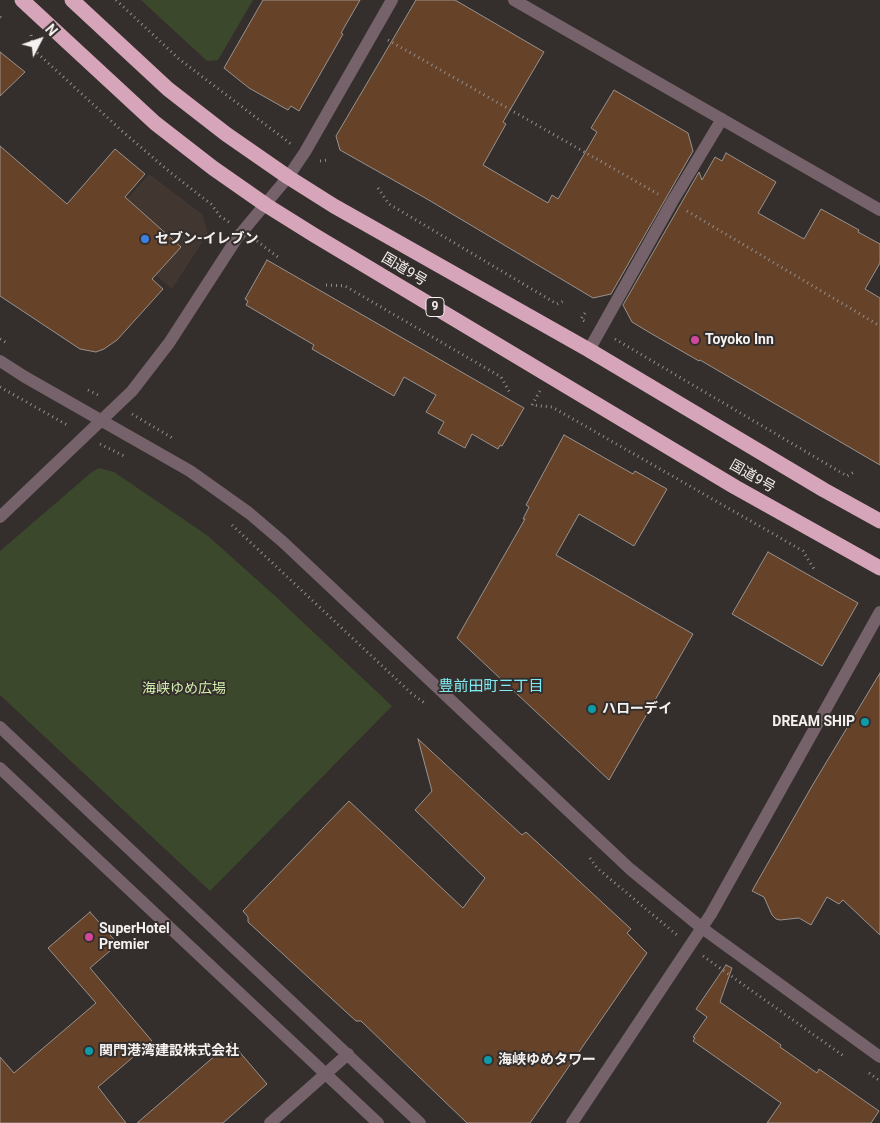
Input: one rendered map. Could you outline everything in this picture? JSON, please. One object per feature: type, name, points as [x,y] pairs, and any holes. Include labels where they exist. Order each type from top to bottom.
[{"type":"highway","name":"国道9号","points":[[22,0],[156,124],[213,168],[266,204],[314,235],[543,370],[727,482],[880,568]]},
{"type":"highway","name":"国道9号","points":[[72,0],[168,89],[226,134],[288,177],[334,206],[590,350],[824,490],[880,521]]},
{"type":"street","points":[[0,517],[132,391],[170,343],[236,238],[288,177],[309,145],[392,0]]},
{"type":"street","points":[[514,0],[880,210]]},
{"type":"street","points":[[590,350],[672,202],[722,119]]},
{"type":"street","points":[[0,361],[198,476],[249,513],[283,542],[630,869],[702,928],[880,1057]]},
{"type":"street","points":[[572,1123],[702,928],[880,612]]},
{"type":"street","points":[[0,727],[420,1123]]},
{"type":"street","points":[[0,768],[378,1123]]},
{"type":"street","points":[[270,1123],[348,1054]]},
{"type":"path","points":[[116,0],[179,59],[296,147]]},
{"type":"path","points":[[0,17],[4,20]]},
{"type":"path","points":[[31,34],[33,50],[122,131],[211,204],[220,216]]},
{"type":"path","points":[[387,40],[672,202],[880,326]]},
{"type":"path","points":[[378,188],[389,204],[557,304],[566,300]]},
{"type":"path","points":[[270,251],[279,258]]},
{"type":"path","points":[[326,285],[345,286],[354,290],[501,377],[510,393]]},
{"type":"path","points":[[617,341],[848,476],[856,471]]},
{"type":"path","points":[[0,387],[44,412]]},
{"type":"path","points":[[539,392],[532,405],[552,408],[803,551],[814,569]]},
{"type":"path","points":[[229,523],[411,693],[427,704]]},
{"type":"path","points":[[586,854],[597,868],[669,929]]},
{"type":"path","points":[[722,970],[848,1059]]},
{"type":"path","points":[[864,1070],[880,1081]]},
{"type":"shaded area","points":[[149,174],[202,214],[208,233],[172,289],[101,228]]},
{"type":"green space","points":[[141,0],[253,0],[218,60],[207,61]]},
{"type":"green space","name":"海峡ゆめ広場","points":[[99,468],[114,472],[208,536],[392,706],[210,891],[0,695],[0,551]]},
{"type":"building","points":[[263,0],[360,0],[299,111],[291,106],[288,110],[249,88],[224,68]]},
{"type":"building","points":[[416,0],[455,0],[544,52],[503,122],[506,124],[483,165],[548,203],[552,195],[558,199],[597,132],[591,128],[614,90],[688,133],[693,151],[611,294],[593,298],[427,199],[340,150],[336,136]]},
{"type":"building","points":[[0,52],[25,72],[0,96]]},
{"type":"building","points":[[0,146],[67,204],[115,149],[145,174],[125,197],[181,247],[152,279],[163,289],[117,340],[104,349],[96,352],[80,349],[0,296]]},
{"type":"building","points":[[726,153],[776,182],[758,213],[804,239],[821,209],[880,244],[880,263],[865,289],[880,298],[880,465],[632,322],[623,305],[699,172],[702,180],[715,157],[722,161]]},
{"type":"building","points":[[267,260],[524,408],[502,446],[500,445],[498,449],[472,434],[465,448],[438,433],[444,422],[426,412],[436,395],[404,377],[394,396],[312,349],[314,345],[246,305],[248,301],[245,299]]},
{"type":"building","name":"ハローデイ","points":[[564,435],[633,474],[635,471],[667,489],[634,546],[579,514],[556,555],[693,634],[609,780],[457,638],[525,519],[523,519],[529,507],[526,505]]},
{"type":"building","points":[[768,552],[858,603],[822,666],[732,614]]},
{"type":"building","points":[[880,673],[880,935],[843,900],[839,904],[827,897],[811,925],[799,918],[776,919],[772,915],[764,897],[752,891]]},
{"type":"building","points":[[418,739],[522,835],[526,832],[631,929],[627,933],[647,953],[530,1123],[467,1123],[361,1021],[356,1021],[248,922],[248,917],[243,911],[349,801],[463,908],[485,878],[415,810],[432,791]]},
{"type":"building","points":[[90,912],[118,944],[90,968],[152,1041],[98,1087],[126,1123],[0,1123],[0,1057],[14,1073],[96,1003],[48,948]]},
{"type":"building","points":[[726,965],[732,968],[720,1002],[817,1073],[819,1069],[879,1111],[871,1123],[767,1123],[781,1103],[693,1041],[695,1038],[693,1037],[707,1017],[696,1009]]},
{"type":"building","points":[[231,1042],[267,1084],[223,1123],[137,1123]]},
{"type":"place","name":"セブン-イレブン","points":[[145,239]]},
{"type":"place","name":"Toyoko Inn","points":[[695,340]]},
{"type":"place","name":"ハローデイ","points":[[592,709]]},
{"type":"place","name":"DREAM SHIP","points":[[865,722]]},
{"type":"place","name":"SuperHotel Premier","points":[[89,937]]},
{"type":"place","name":"関門港湾建設株式会社","points":[[89,1051]]},
{"type":"place","name":"海峡ゆめタワー","points":[[488,1060]]},
{"type":"district","name":"豊前田町三丁目","points":[[491,687]]}]
